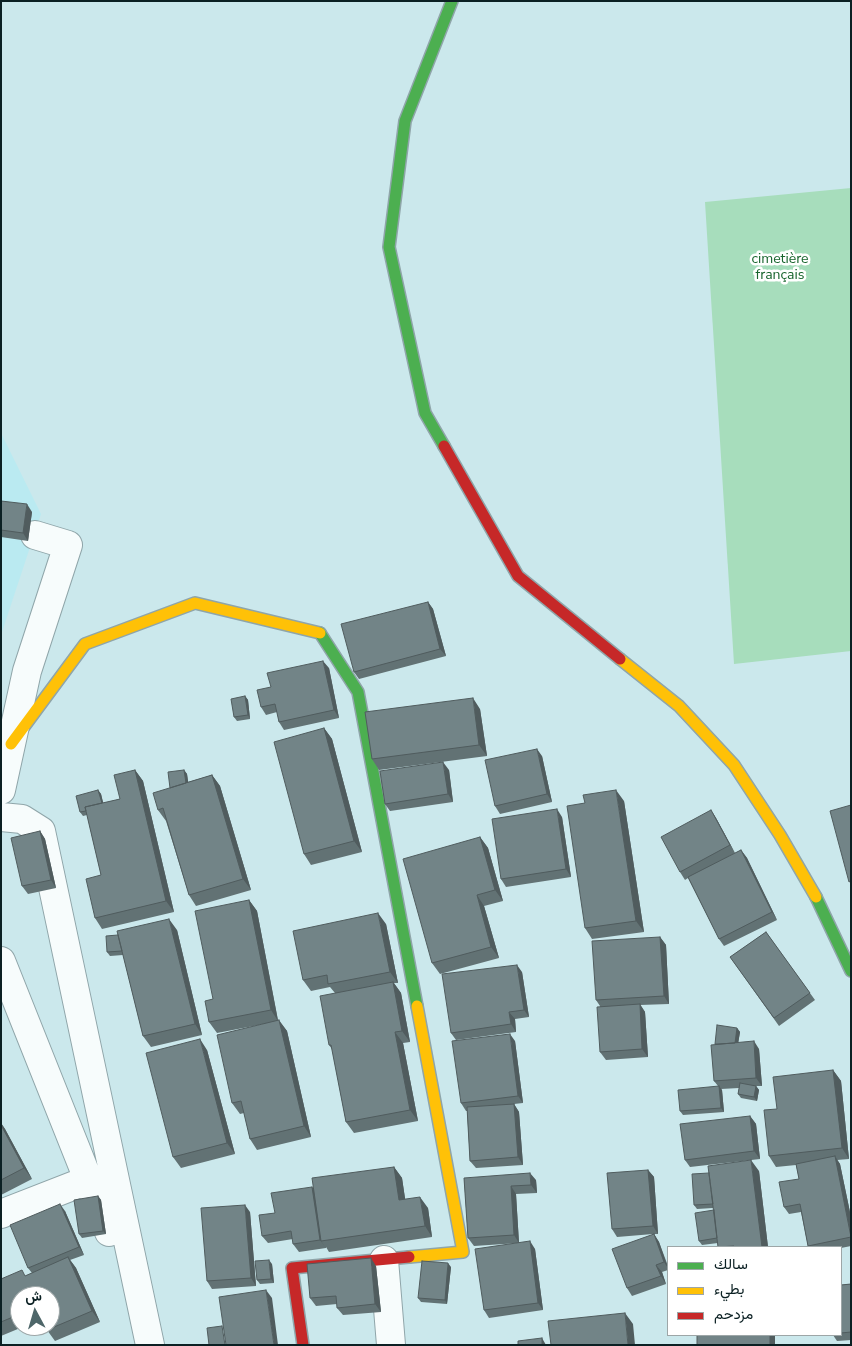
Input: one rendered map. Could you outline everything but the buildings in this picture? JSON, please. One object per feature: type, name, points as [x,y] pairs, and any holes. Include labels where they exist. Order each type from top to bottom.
[{"type":"street","points":[[452,1],[405,121],[389,247],[425,413],[518,576],[679,706],[734,765],[780,834],[825,912],[851,971]]},
{"type":"street","points":[[2,783],[27,671],[68,545],[35,535]]},
{"type":"street","points":[[11,744],[85,644],[195,603],[322,633],[358,692],[463,1252],[292,1268],[303,1345]]},
{"type":"street","points":[[1,817],[22,819],[42,831],[150,1345]]},
{"type":"street","points":[[1,962],[142,1314]]},
{"type":"street","points":[[1,1214],[88,1180]]},
{"type":"street","points":[[384,1260],[391,1345]]},
{"type":"shaded area","points":[[1,433],[41,514],[1,635]]},
{"type":"green space","name":"cimetière français","points":[[851,188],[851,651],[734,664],[705,202]]},
{"type":"traffic: fast","points":[[444,446],[425,413],[389,247],[405,121],[452,1]]},
{"type":"traffic: fast","points":[[320,633],[358,692],[417,1006]]},
{"type":"traffic: fast","points":[[816,897],[851,971]]},
{"type":"traffic: slow","points":[[11,744],[85,644],[195,603],[320,633]]},
{"type":"traffic: slow","points":[[620,659],[679,706],[734,765],[780,835],[816,897]]},
{"type":"traffic: slow","points":[[409,1257],[463,1252],[417,1006]]},
{"type":"traffic: jam","points":[[444,446],[518,576],[620,659]]},
{"type":"traffic: jam","points":[[303,1345],[292,1268],[409,1257]]}]
